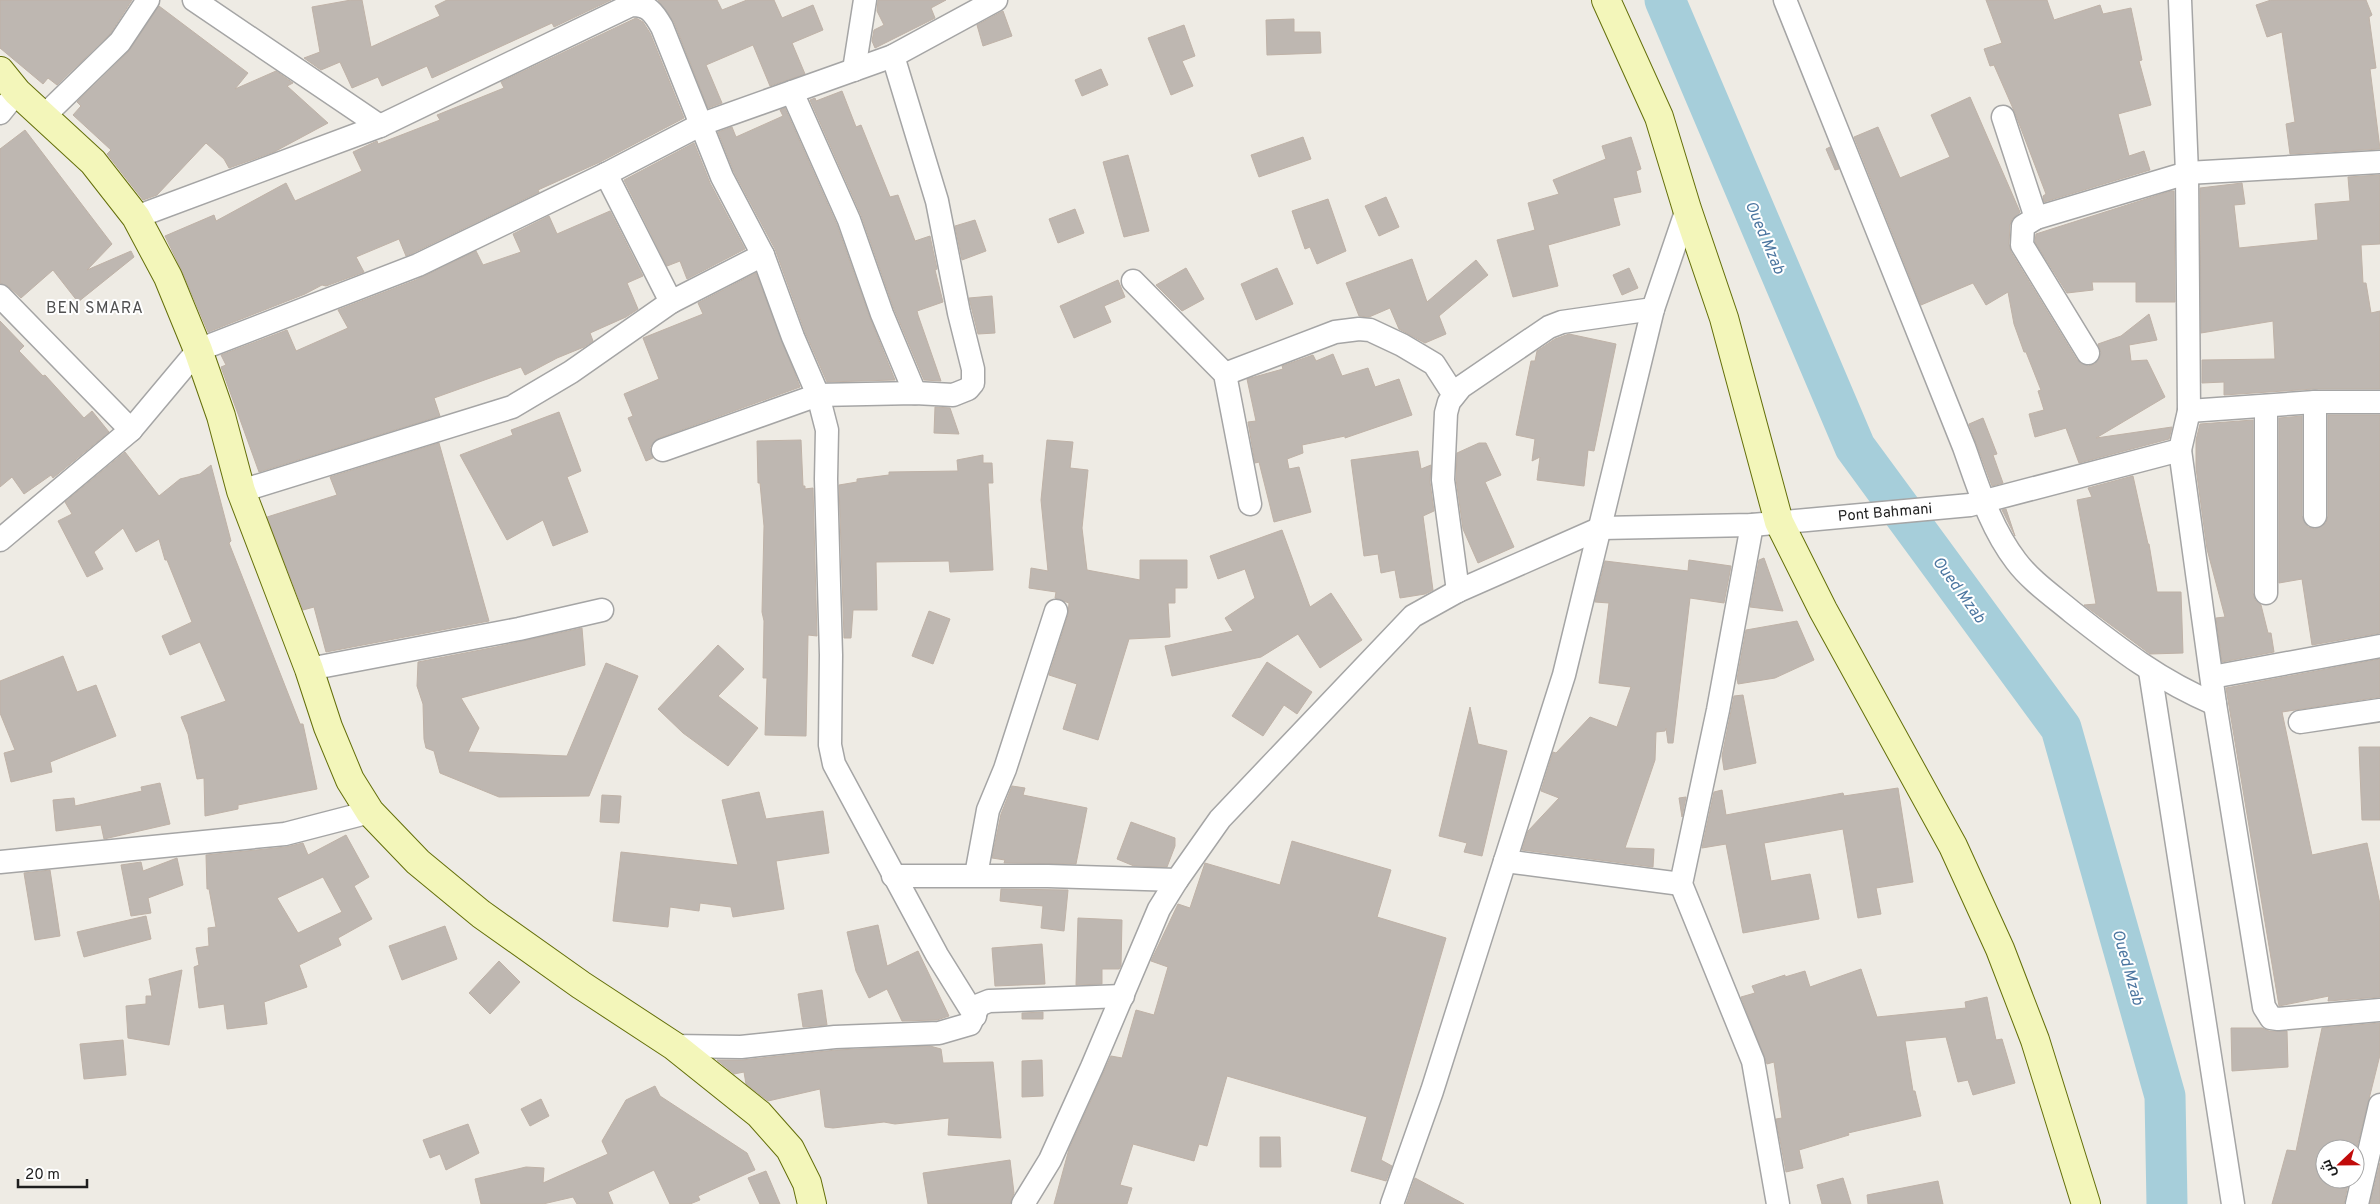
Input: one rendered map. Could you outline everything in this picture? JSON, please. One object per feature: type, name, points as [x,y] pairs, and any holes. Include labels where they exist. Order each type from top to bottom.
[{"type":"main road","points":[[1606,0],[1659,117],[1687,209],[1790,521],[1823,610],[1953,846],[2000,949],[2035,1040],[2086,1204]]},
{"type":"main road","points":[[0,71],[17,92],[93,162],[136,217],[168,278],[198,350],[221,416],[241,491],[309,669],[328,726],[350,780],[370,812],[418,862],[481,914],[581,985],[674,1046],[759,1114],[790,1149],[807,1183],[812,1204]]},
{"type":"street","points":[[44,116],[120,42],[148,0]]},
{"type":"street","points":[[194,0],[380,126]]},
{"type":"street","points":[[854,70],[865,0]]},
{"type":"street","points":[[0,540],[131,430],[198,350],[418,265],[606,174],[702,124],[893,56],[996,0]]},
{"type":"street","points":[[1785,0],[1964,447],[1977,504],[2015,560],[2028,575],[2111,643],[2150,671],[2182,690],[2215,704]]},
{"type":"street","points":[[2180,0],[2188,173],[2189,412],[2180,450],[2215,704],[2264,1007],[2271,1018],[2278,1019],[2380,1010]]},
{"type":"street","points":[[136,217],[380,126],[631,5],[642,4],[656,16],[702,124],[722,177],[763,255],[793,337],[818,395],[827,430],[826,479],[831,656],[830,745],[834,764],[893,876],[974,1016]]},
{"type":"street","points":[[663,450],[818,395],[953,394],[961,393],[973,383],[973,369],[959,313],[937,201],[893,56]]},
{"type":"street","points":[[0,114],[17,92]]},
{"type":"street","points":[[792,92],[849,220],[882,314],[915,393]]},
{"type":"street","points":[[2003,117],[2036,218]]},
{"type":"street","points":[[2088,354],[2022,245],[2023,226],[2036,218],[2188,173],[2380,162]]},
{"type":"street","points":[[606,174],[672,302]]},
{"type":"street","points":[[1392,1204],[1432,1091],[1564,675],[1653,309],[1687,209]]},
{"type":"street","points":[[241,491],[512,407],[571,372],[672,302],[763,255]]},
{"type":"street","points":[[1133,281],[1225,374],[1250,504]]},
{"type":"street","points":[[0,296],[131,430]]},
{"type":"street","points":[[1458,591],[1443,480],[1446,413],[1454,395],[1468,382],[1549,327],[1562,322],[1653,309]]},
{"type":"street","points":[[1225,374],[1335,332],[1359,328],[1370,330],[1402,345],[1434,364],[1454,395]]},
{"type":"street","points":[[2189,412],[2315,402],[2380,402]]},
{"type":"street","points":[[2315,402],[2315,516]]},
{"type":"street","points":[[2266,406],[2266,594]]},
{"type":"street","name":"Pont Bahmani","points":[[1601,528],[1752,525],[1977,504],[2180,450]]},
{"type":"street","points":[[1752,525],[1718,710],[1681,884],[1753,1061],[1778,1204]]},
{"type":"street","points":[[1023,1204],[1050,1160],[1124,996],[1159,909],[1220,819],[1349,685],[1403,624],[1413,616],[1458,591],[1601,528]]},
{"type":"street","points":[[309,669],[519,629],[602,610]]},
{"type":"street","points":[[976,875],[988,810],[1005,769],[1056,611]]},
{"type":"street","points":[[2212,677],[2380,646]]},
{"type":"street","points":[[2150,671],[2233,1204]]},
{"type":"street","points":[[2300,722],[2380,710]]},
{"type":"street","points":[[0,862],[285,834],[370,812]]},
{"type":"street","points":[[1505,861],[1681,884]]},
{"type":"street","points":[[893,876],[976,875],[1177,880]]},
{"type":"street","points":[[674,1046],[741,1047],[835,1037],[939,1033],[966,1025],[974,1016],[979,1005],[989,1001],[1124,996]]},
{"type":"street","points":[[2357,1204],[2380,1105]]},
{"type":"building","points":[[0,0],[132,0],[110,34],[57,85],[48,78],[43,84],[0,48]]},
{"type":"building","points":[[351,0],[362,0],[371,47],[440,16],[435,6],[447,0],[611,0],[554,27],[552,23],[432,78],[427,66],[382,86],[378,77],[352,88],[340,62],[321,70],[304,58],[320,52],[312,7]]},
{"type":"building","points":[[658,0],[717,0],[722,10],[747,0],[774,0],[782,18],[813,5],[823,30],[792,43],[805,74],[770,86],[753,45],[706,65],[722,103],[708,108],[674,22]]},
{"type":"building","points":[[878,0],[946,0],[931,8],[935,18],[875,48],[872,41],[874,30],[884,25],[877,11]]},
{"type":"building","points":[[1986,0],[2047,0],[2054,20],[2100,5],[2103,14],[2131,8],[2142,60],[2139,61],[2151,105],[2118,114],[2129,156],[2144,151],[2150,170],[2044,202],[2043,196],[2046,194],[2015,113],[1994,65],[1990,66],[1984,49],[2002,43]]},
{"type":"building","points":[[2271,0],[2366,0],[2372,15],[2369,17],[2376,68],[2370,69],[2380,149],[2290,154],[2286,124],[2295,122],[2282,32],[2267,37],[2256,5]]},
{"type":"building","points":[[159,6],[248,73],[235,89],[276,71],[293,83],[287,86],[328,123],[274,152],[229,168],[224,159],[206,143],[157,195],[143,200],[107,154],[111,150],[73,115],[81,106],[77,102],[129,51]]},
{"type":"building","points":[[1003,11],[1012,36],[983,46],[977,25]]},
{"type":"building","points":[[636,18],[643,22],[650,33],[684,118],[600,162],[538,190],[539,192],[413,253],[406,256],[399,239],[356,257],[364,272],[326,286],[322,285],[305,294],[208,332],[165,236],[214,215],[216,221],[286,183],[295,201],[362,171],[353,152],[377,141],[378,144],[440,120],[437,115],[504,88],[501,82]]},
{"type":"building","points":[[1294,19],[1294,32],[1320,32],[1321,53],[1267,55],[1266,20]]},
{"type":"building","points":[[1184,25],[1195,56],[1182,61],[1193,86],[1171,95],[1148,38]]},
{"type":"building","points":[[1101,69],[1108,85],[1082,96],[1075,80]]},
{"type":"building","points":[[842,91],[856,127],[861,125],[890,197],[898,195],[915,241],[930,236],[937,269],[935,270],[943,302],[917,311],[941,381],[924,380],[894,309],[861,215],[810,100],[815,98],[816,101]]},
{"type":"building","points":[[1970,97],[2020,212],[2012,219],[2010,225],[2009,244],[2011,252],[2077,360],[2088,366],[2095,364],[2101,353],[2098,344],[2121,336],[2149,314],[2157,340],[2129,345],[2131,361],[2147,360],[2165,397],[2096,438],[2172,427],[2169,439],[2079,463],[2066,428],[2035,437],[2029,414],[2044,410],[2038,391],[2041,390],[2014,324],[2008,292],[1986,305],[1973,283],[1921,305],[1854,137],[1878,127],[1900,178],[1950,157],[1931,115]]},
{"type":"building","points":[[785,108],[837,225],[870,318],[895,380],[827,382],[805,332],[775,249],[734,172],[718,132],[732,127],[736,137],[783,116],[780,110]]},
{"type":"building","points":[[25,130],[112,244],[87,270],[131,251],[134,257],[78,302],[53,270],[21,298],[9,287],[0,283],[0,149]]},
{"type":"building","points":[[1303,137],[1311,159],[1259,177],[1251,155]]},
{"type":"building","points":[[1631,137],[1641,169],[1636,171],[1641,192],[1613,198],[1620,225],[1548,245],[1558,286],[1513,297],[1497,240],[1535,230],[1528,203],[1559,194],[1553,180],[1606,159],[1602,146]]},
{"type":"building","points":[[694,143],[710,183],[745,249],[687,279],[680,261],[667,266],[624,180]]},
{"type":"building","points":[[1830,147],[1839,169],[1835,170],[1826,149]]},
{"type":"building","points":[[1128,155],[1149,231],[1124,237],[1103,162]]},
{"type":"building","points":[[2380,175],[2380,244],[2361,245],[2363,283],[2366,283],[2371,313],[2380,311],[2380,389],[2314,389],[2224,395],[2224,382],[2202,383],[2202,360],[2275,359],[2273,321],[2201,333],[2200,188],[2242,183],[2245,204],[2234,205],[2239,248],[2318,240],[2315,204],[2350,201],[2348,177]]},
{"type":"building","points":[[2174,191],[2175,302],[2136,302],[2136,282],[2092,282],[2093,290],[2067,293],[2035,242],[2036,234]]},
{"type":"building","points":[[1386,197],[1399,227],[1379,236],[1365,206]]},
{"type":"building","points":[[1328,199],[1346,251],[1317,264],[1310,247],[1305,249],[1292,211]]},
{"type":"building","points":[[1075,209],[1084,233],[1058,243],[1049,219]]},
{"type":"building","points":[[610,211],[643,276],[627,283],[638,309],[626,317],[590,333],[593,341],[584,347],[557,358],[525,375],[521,367],[434,398],[440,416],[259,472],[221,367],[226,365],[221,355],[287,330],[296,351],[348,328],[338,310],[416,280],[476,251],[483,265],[521,252],[513,234],[549,216],[557,234]]},
{"type":"building","points":[[975,220],[986,251],[962,260],[955,226]]},
{"type":"building","points":[[1412,259],[1427,302],[1476,260],[1488,275],[1439,316],[1446,334],[1425,343],[1399,329],[1390,308],[1369,317],[1359,316],[1346,283]]},
{"type":"building","points":[[1186,268],[1204,299],[1182,311],[1156,285]]},
{"type":"building","points":[[1277,268],[1293,304],[1256,320],[1241,284]]},
{"type":"building","points":[[1629,268],[1638,288],[1622,295],[1613,275]]},
{"type":"building","points":[[756,273],[800,387],[659,438],[650,447],[653,458],[646,461],[628,418],[633,416],[624,394],[659,379],[643,338],[703,314],[698,303]]},
{"type":"building","points":[[1118,280],[1125,297],[1104,306],[1111,322],[1074,338],[1060,306]]},
{"type":"building","points":[[992,296],[995,333],[978,334],[969,298]]},
{"type":"building","points":[[0,321],[24,346],[19,351],[43,376],[45,375],[84,418],[92,411],[109,432],[53,478],[51,475],[24,494],[12,477],[0,487]]},
{"type":"building","points":[[1569,334],[1616,344],[1594,451],[1588,450],[1584,486],[1537,480],[1540,457],[1532,461],[1535,439],[1516,435],[1531,361],[1535,361],[1537,351],[1555,339]]},
{"type":"building","points":[[1333,354],[1342,376],[1368,368],[1375,387],[1399,379],[1412,415],[1345,438],[1345,436],[1302,445],[1303,453],[1287,459],[1289,469],[1299,467],[1311,512],[1274,522],[1259,462],[1255,463],[1248,422],[1256,421],[1247,379],[1283,369],[1282,366],[1313,355],[1316,361]]},
{"type":"building","points":[[935,407],[950,408],[959,434],[934,433]]},
{"type":"building","points":[[559,412],[581,471],[567,477],[588,532],[553,546],[543,520],[507,540],[460,455],[513,435],[511,430]]},
{"type":"building","points":[[2328,415],[2380,415],[2380,633],[2312,645],[2302,579],[2279,583],[2279,418],[2302,416],[2302,516],[2308,527],[2315,529],[2326,523],[2328,516]]},
{"type":"building","points":[[1983,418],[1997,454],[1993,455],[2003,483],[1992,486],[1969,424]]},
{"type":"building","points":[[2253,420],[2253,593],[2255,600],[2261,605],[2268,633],[2271,633],[2274,652],[2222,662],[2216,618],[2225,617],[2207,549],[2196,468],[2196,440],[2200,424]]},
{"type":"building","points":[[801,440],[803,486],[805,486],[805,489],[813,488],[817,636],[808,635],[806,736],[765,735],[767,678],[763,678],[764,621],[762,612],[764,526],[760,483],[758,483],[757,441]]},
{"type":"building","points":[[1047,440],[1073,442],[1070,468],[1088,470],[1082,528],[1087,570],[1140,580],[1140,560],[1187,560],[1187,588],[1175,588],[1175,603],[1168,603],[1170,637],[1129,639],[1098,740],[1063,729],[1077,684],[1049,675],[1068,615],[1069,603],[1055,598],[1056,592],[1029,588],[1031,568],[1048,571],[1041,500]]},
{"type":"building","points":[[439,443],[489,621],[326,652],[314,607],[303,610],[267,517],[337,495],[330,477]]},
{"type":"building","points":[[1479,443],[1486,443],[1501,475],[1485,482],[1514,547],[1478,563],[1463,529],[1456,479],[1457,453]]},
{"type":"building","points":[[1418,451],[1421,469],[1431,465],[1430,482],[1434,511],[1423,516],[1433,590],[1425,594],[1400,598],[1395,570],[1381,573],[1378,554],[1364,556],[1351,460]]},
{"type":"building","points":[[125,452],[159,496],[180,479],[200,474],[211,465],[231,541],[229,543],[300,724],[303,724],[317,789],[238,805],[238,809],[205,816],[204,778],[197,779],[188,734],[181,717],[226,701],[200,642],[170,655],[162,636],[192,622],[167,560],[165,560],[159,539],[136,552],[123,528],[94,552],[103,569],[87,577],[58,521],[72,514],[65,502]]},
{"type":"building","points":[[983,455],[983,463],[992,463],[993,483],[988,483],[993,570],[950,572],[949,561],[876,562],[877,610],[853,610],[851,638],[844,638],[839,485],[857,482],[857,479],[889,475],[889,472],[958,471],[957,460]]},
{"type":"building","points":[[2133,476],[2149,544],[2157,592],[2181,592],[2183,653],[2150,654],[2084,605],[2096,604],[2077,500],[2092,497],[2088,488]]},
{"type":"building","points":[[2006,509],[2015,536],[2002,510]]},
{"type":"building","points":[[1282,530],[1310,607],[1331,593],[1362,640],[1320,668],[1298,634],[1261,657],[1172,676],[1165,646],[1233,631],[1225,618],[1255,598],[1245,569],[1218,579],[1210,556]]},
{"type":"building","points":[[1764,558],[1783,611],[1750,607],[1759,560]]},
{"type":"building","points":[[1689,560],[1731,566],[1724,603],[1690,598],[1673,743],[1668,743],[1666,728],[1665,731],[1656,732],[1655,760],[1625,848],[1654,849],[1653,867],[1522,850],[1528,831],[1559,798],[1541,791],[1553,752],[1556,753],[1590,717],[1617,727],[1631,687],[1599,683],[1609,603],[1595,602],[1605,561],[1688,571]]},
{"type":"building","points":[[929,611],[950,619],[933,664],[912,656]]},
{"type":"building","points":[[1797,621],[1814,660],[1775,678],[1738,684],[1737,679],[1746,630]]},
{"type":"building","points":[[582,628],[585,665],[461,698],[479,728],[468,752],[567,756],[606,663],[638,676],[589,796],[499,797],[440,773],[434,751],[426,748],[424,739],[423,704],[417,686],[418,662]]},
{"type":"building","points":[[718,645],[744,669],[718,696],[758,728],[728,766],[683,733],[658,709]]},
{"type":"building","points":[[63,656],[77,692],[96,685],[116,736],[50,762],[52,772],[11,782],[4,753],[15,750],[0,713],[0,681]]},
{"type":"building","points":[[2380,659],[2380,697],[2282,712],[2312,855],[2367,843],[2380,904],[2380,997],[2328,1001],[2329,996],[2279,1006],[2226,688]]},
{"type":"building","points":[[1267,662],[1312,692],[1297,714],[1284,705],[1263,736],[1232,716]]},
{"type":"building","points":[[1743,695],[1756,763],[1724,770],[1722,756],[1734,696]]},
{"type":"building","points":[[1470,707],[1478,744],[1507,751],[1482,856],[1464,852],[1467,843],[1439,836]]},
{"type":"building","points":[[2359,747],[2380,747],[2380,820],[2362,820]]},
{"type":"building","points":[[160,783],[170,824],[104,839],[101,825],[56,831],[53,800],[74,798],[75,806],[142,791],[141,787]]},
{"type":"building","points":[[1012,786],[1025,788],[1023,795],[1087,808],[1076,864],[1004,863],[1005,860],[992,858],[1001,814]]},
{"type":"building","points":[[1898,788],[1913,882],[1876,888],[1881,914],[1858,918],[1843,829],[1764,843],[1771,881],[1810,874],[1819,919],[1743,933],[1726,844],[1702,848],[1714,792],[1722,790],[1726,815],[1843,793],[1844,796]]},
{"type":"building","points":[[759,792],[766,819],[823,811],[829,853],[776,861],[784,909],[733,917],[731,907],[700,903],[699,911],[670,907],[668,927],[613,921],[621,852],[738,865],[722,800]]},
{"type":"building","points":[[602,795],[621,796],[619,823],[600,822]]},
{"type":"building","points":[[1686,797],[1682,817],[1679,798]]},
{"type":"building","points":[[1131,822],[1175,838],[1175,846],[1167,867],[1134,866],[1117,859]]},
{"type":"building","points":[[346,835],[369,877],[354,886],[372,919],[338,938],[341,945],[299,965],[307,987],[264,1002],[267,1024],[227,1029],[224,1004],[199,1008],[194,967],[199,965],[196,948],[209,946],[208,928],[216,927],[209,889],[207,889],[206,855],[286,847],[303,843],[308,855]],"holes":[[[323,877],[342,912],[298,933],[277,898]]]},
{"type":"building","points":[[1292,841],[1391,870],[1377,917],[1446,938],[1381,1160],[1392,1166],[1386,1181],[1351,1171],[1367,1117],[1227,1076],[1207,1146],[1199,1144],[1194,1161],[1133,1144],[1120,1185],[1132,1188],[1127,1204],[1054,1204],[1069,1149],[1111,1056],[1122,1058],[1136,1010],[1154,1015],[1168,967],[1151,961],[1178,904],[1190,908],[1205,863],[1280,885]]},
{"type":"building","points":[[177,858],[183,885],[148,898],[151,913],[131,916],[121,865],[141,862],[143,871]]},
{"type":"building","points":[[50,870],[60,936],[35,940],[24,873]]},
{"type":"building","points":[[1001,889],[1068,890],[1064,931],[1041,928],[1043,906],[1000,901]]},
{"type":"building","points":[[146,916],[151,939],[84,957],[77,932]]},
{"type":"building","points":[[1078,918],[1122,920],[1121,966],[1119,969],[1102,969],[1102,984],[1076,985]]},
{"type":"building","points":[[878,925],[887,966],[918,951],[949,1016],[937,1020],[902,1021],[887,989],[869,998],[856,971],[847,932]]},
{"type":"building","points":[[445,926],[457,959],[402,980],[389,946]]},
{"type":"building","points":[[1042,944],[1045,984],[995,986],[992,948]]},
{"type":"building","points":[[499,961],[520,982],[490,1014],[469,993]]},
{"type":"building","points":[[1861,969],[1877,1017],[1966,1008],[1965,1002],[1987,997],[1996,1040],[2002,1039],[2015,1083],[1973,1095],[1968,1080],[1958,1082],[1946,1037],[1905,1041],[1913,1091],[1915,1091],[1921,1116],[1848,1133],[1849,1135],[1799,1150],[1803,1168],[1786,1172],[1776,1119],[1782,1118],[1774,1062],[1767,1064],[1741,997],[1755,993],[1752,986],[1785,975],[1785,977],[1805,971],[1810,987]]},
{"type":"building","points":[[182,970],[169,1045],[128,1038],[126,1006],[146,1004],[146,996],[152,996],[149,979]]},
{"type":"building","points":[[822,990],[827,1025],[803,1027],[798,994]]},
{"type":"building","points":[[1043,1012],[1043,1019],[1022,1019],[1022,1013]]},
{"type":"building","points":[[2380,1023],[2380,1055],[2359,1139],[2315,1139],[2315,1189],[2347,1189],[2344,1204],[2272,1204],[2287,1150],[2296,1151],[2322,1028]]},
{"type":"building","points":[[2231,1028],[2262,1028],[2269,1031],[2287,1031],[2288,1067],[2232,1071]]},
{"type":"building","points":[[123,1040],[126,1075],[84,1079],[80,1044]]},
{"type":"building","points":[[930,1046],[941,1049],[943,1063],[993,1062],[1001,1138],[948,1135],[949,1118],[895,1124],[884,1122],[833,1128],[825,1127],[820,1089],[768,1101],[746,1084],[744,1072],[734,1074],[717,1060],[742,1060],[836,1050]]},
{"type":"building","points":[[1042,1060],[1043,1096],[1022,1097],[1022,1061]]},
{"type":"building","points":[[655,1086],[660,1096],[747,1153],[755,1170],[698,1196],[700,1200],[690,1204],[670,1204],[654,1170],[608,1192],[613,1204],[577,1204],[573,1197],[543,1204],[481,1204],[475,1179],[526,1167],[544,1168],[543,1183],[608,1154],[602,1141],[626,1100]]},
{"type":"building","points":[[541,1099],[549,1116],[530,1126],[521,1109]]},
{"type":"building","points":[[468,1124],[479,1153],[446,1170],[440,1154],[430,1158],[423,1140]]},
{"type":"building","points":[[1260,1137],[1280,1137],[1281,1167],[1260,1167]]},
{"type":"building","points":[[1010,1160],[1014,1193],[1010,1204],[928,1204],[923,1173]]},
{"type":"building","points":[[2380,1163],[2380,1204],[2370,1204]]},
{"type":"building","points":[[766,1171],[780,1204],[760,1204],[748,1178]]},
{"type":"building","points":[[1415,1178],[1464,1204],[1406,1204]]},
{"type":"building","points":[[1843,1178],[1851,1204],[1822,1204],[1817,1185]]},
{"type":"building","points":[[1938,1181],[1943,1204],[1868,1204],[1867,1195]]},
{"type":"waterway","name":"Oued Mzab","points":[[1665,0],[1855,447],[2061,728],[2165,1096],[2167,1204]]},
{"type":"district","name":"BEN SMARA","points":[[95,307]]}]
